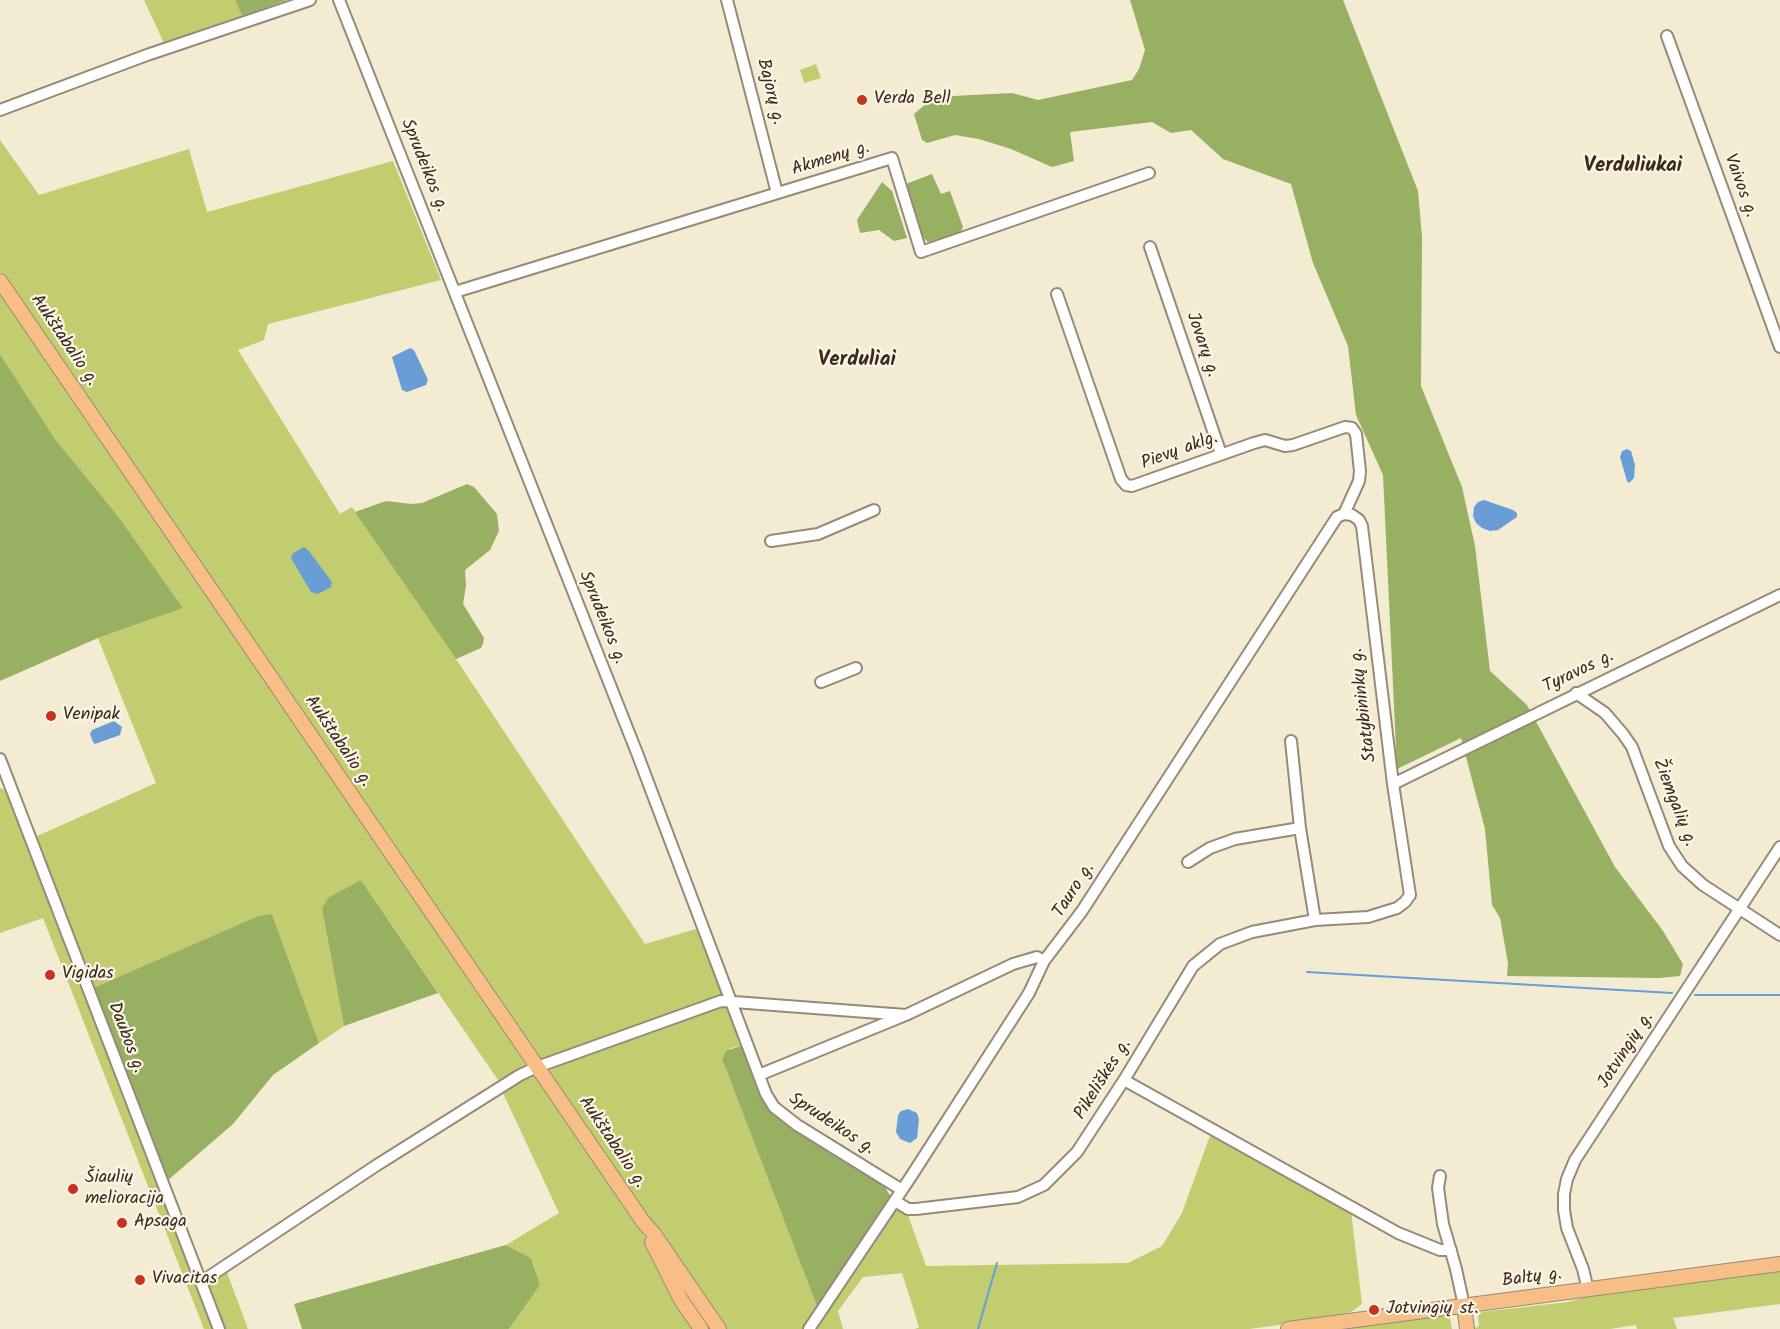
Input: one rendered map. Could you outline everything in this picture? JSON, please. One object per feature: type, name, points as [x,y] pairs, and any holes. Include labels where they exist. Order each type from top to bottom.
[{"type":"main road","name":"Aukštabalio g.","points":[[0,281],[644,1223],[654,1234],[719,1329]]},
{"type":"main road","name":"Aukštabalio g.","points":[[644,1223],[669,1279],[701,1329]]},
{"type":"main road","name":"Baltų g.","points":[[1288,1329],[1780,1264]]},
{"type":"main road","points":[[1464,1306],[1467,1329]]},
{"type":"street","points":[[0,111],[147,55],[310,0]]},
{"type":"street","name":"Sprudeikos g.","points":[[339,0],[624,721],[759,1075],[774,1107],[797,1125],[902,1190]]},
{"type":"street","name":"Bajorų g.","points":[[727,0],[777,193]]},
{"type":"street","name":"Vaivos g.","points":[[1667,36],[1780,347]]},
{"type":"street","name":"Akmenų g.","points":[[455,292],[892,158],[921,252],[1149,173]]},
{"type":"street","name":"Jovarų g.","points":[[1150,247],[1221,454]]},
{"type":"street","name":"Pievų aklg.","points":[[1057,294],[1120,479],[1126,485],[1132,486],[1265,440],[1285,446],[1293,445],[1344,427],[1352,428],[1356,434],[1360,471],[1348,514]]},
{"type":"street","points":[[771,541],[818,534],[874,510]]},
{"type":"street","name":"Statybininkų g.","points":[[1348,514],[1359,520],[1362,526],[1393,784],[1410,895]]},
{"type":"street","name":"Tauro g.","points":[[809,1329],[1029,993],[1044,961],[1082,911],[1337,517],[1348,514]]},
{"type":"street","name":"Tyravos g.","points":[[1393,784],[1780,595]]},
{"type":"street","points":[[821,682],[856,668]]},
{"type":"street","name":"Žiemgalių g.","points":[[1576,693],[1605,713],[1632,747],[1675,858],[1703,885],[1780,935]]},
{"type":"street","points":[[1291,741],[1300,828],[1315,920]]},
{"type":"street","name":"Daubos g.","points":[[0,759],[219,1329]]},
{"type":"street","points":[[1188,862],[1210,848],[1235,839],[1300,828]]},
{"type":"street","name":"Jotvingių g.","points":[[1588,1290],[1583,1269],[1567,1228],[1564,1210],[1566,1186],[1575,1160],[1780,847]]},
{"type":"street","name":"Pikeliškės g.","points":[[894,1201],[903,1207],[916,1209],[1018,1197],[1044,1185],[1077,1152],[1193,966],[1220,944],[1252,932],[1315,920],[1368,917],[1397,908],[1410,895]]},
{"type":"street","points":[[759,1075],[906,1015],[1012,964],[1037,957],[1044,961]]},
{"type":"street","points":[[201,1282],[377,1165],[520,1075],[537,1067],[721,1001],[906,1015]]},
{"type":"street","points":[[1124,1080],[1398,1233],[1440,1250],[1451,1250]]},
{"type":"street","points":[[1440,1176],[1438,1188],[1443,1224],[1464,1306]]},
{"type":"green space","points":[[144,0],[235,0],[242,16],[164,43]]},
{"type":"green space","points":[[235,0],[287,0],[242,16]]},
{"type":"green space","points":[[1130,0],[1343,0],[1418,191],[1422,237],[1421,386],[1462,487],[1475,546],[1490,671],[1527,705],[1615,867],[1663,931],[1683,964],[1680,976],[1659,978],[1507,976],[1508,963],[1500,918],[1492,905],[1485,829],[1461,738],[1397,769],[1383,475],[1356,415],[1348,346],[1313,263],[1291,184],[1223,159],[1191,130],[1171,133],[1152,122],[1070,132],[1074,161],[1052,167],[1011,149],[979,139],[955,135],[927,143],[922,140],[914,114],[934,97],[1012,93],[1038,100],[1132,80],[1139,69],[1145,50]]},
{"type":"green space","points":[[816,64],[821,78],[804,83],[800,70]]},
{"type":"green space","points":[[0,140],[39,195],[189,149],[207,212],[393,161],[441,280],[268,324],[264,340],[238,350],[340,514],[352,507],[645,944],[696,929],[722,994],[544,1060],[536,1056],[0,272]]},
{"type":"green space","points":[[932,174],[941,194],[950,191],[963,227],[960,233],[928,242],[921,236],[906,184]]},
{"type":"green space","points":[[882,182],[892,191],[907,238],[894,241],[879,230],[860,233],[857,220]]},
{"type":"green space","points":[[0,289],[527,1063],[520,1070],[498,1080],[361,880],[322,909],[344,1026],[319,1043],[272,914],[258,916],[93,988],[35,837],[156,783],[98,638],[183,608],[118,516],[55,439],[0,354]]},
{"type":"green space","points":[[0,354],[55,439],[118,516],[183,608],[98,638],[0,681]]},
{"type":"green space","points":[[467,484],[474,487],[497,514],[499,531],[490,550],[465,570],[466,586],[463,604],[484,638],[483,644],[481,648],[456,659],[355,512],[386,501],[422,503]]},
{"type":"green space","points":[[0,788],[7,791],[215,1329],[204,1329],[43,918],[0,933]]},
{"type":"green space","points":[[361,880],[438,993],[344,1026],[322,909],[328,898]]},
{"type":"green space","points":[[272,914],[319,1043],[273,1075],[233,1124],[167,1181],[93,988],[258,916]]},
{"type":"green space","points":[[718,1006],[727,1008],[742,1046],[730,1048],[722,1059],[818,1309],[804,1329],[723,1329],[549,1073],[550,1067]]},
{"type":"green space","points":[[742,1046],[768,1110],[885,1187],[892,1199],[818,1309],[722,1059],[727,1050]]},
{"type":"green space","points":[[531,1074],[538,1075],[636,1220],[677,1302],[694,1329],[509,1329],[540,1285],[531,1258],[506,1245],[559,1213],[502,1091]]},
{"type":"green space","points":[[1211,1133],[1351,1211],[1362,1304],[1351,1312],[1315,1320],[1249,1329],[915,1329],[919,1327],[902,1273],[863,1277],[838,1311],[843,1329],[813,1329],[892,1212],[898,1210],[908,1215],[926,1266],[1128,1263],[1162,1246],[1182,1213]]},
{"type":"green space","points":[[506,1245],[531,1258],[540,1285],[509,1329],[302,1329],[294,1304]]},
{"type":"green space","points":[[1780,1269],[1780,1304],[1673,1318],[1677,1329],[1637,1329],[1636,1325],[1610,1329],[1472,1329],[1479,1326],[1478,1316],[1482,1312],[1568,1302],[1600,1293]]},
{"type":"green space","points":[[226,1270],[248,1329],[224,1329],[208,1288],[212,1280]]},
{"type":"green space","points":[[1439,1314],[1450,1318],[1452,1329],[1333,1329]]},
{"type":"water","points":[[410,348],[414,350],[428,380],[426,385],[407,392],[402,390],[392,357]]},
{"type":"water","points":[[1627,449],[1631,451],[1635,465],[1634,478],[1629,483],[1620,457],[1622,451]]},
{"type":"water","points":[[1484,500],[1513,510],[1517,513],[1517,517],[1498,530],[1490,531],[1482,528],[1473,516],[1474,507],[1478,502]]},
{"type":"water","points":[[304,547],[332,582],[331,587],[318,594],[311,592],[291,558],[292,554]]},
{"type":"water","points":[[114,721],[122,727],[120,735],[95,744],[90,734],[92,730]]},
{"type":"water","points":[[908,1109],[917,1113],[919,1119],[917,1138],[910,1143],[900,1139],[896,1132],[898,1115],[901,1111]]},
{"type":"waterway","points":[[1307,972],[1672,993]]},
{"type":"waterway","points":[[1695,995],[1780,995]]},
{"type":"waterway","points":[[978,1329],[997,1263]]},
{"type":"place","name":"Verda Bell","points":[[862,100]]},
{"type":"place","name":"Venipak","points":[[51,716]]},
{"type":"place","name":"Vigidas","points":[[50,975]]},
{"type":"place","name":"Šiaulių melioracija","points":[[73,1189]]},
{"type":"place","name":"Apsaga","points":[[122,1223]]},
{"type":"place","name":"Vivacitas","points":[[140,1280]]},
{"type":"place","name":"Jotvingių st.","points":[[1374,1310]]},
{"type":"district","name":"Verduliukai","points":[[1633,167]]},
{"type":"district","name":"Verduliai","points":[[857,361]]}]
